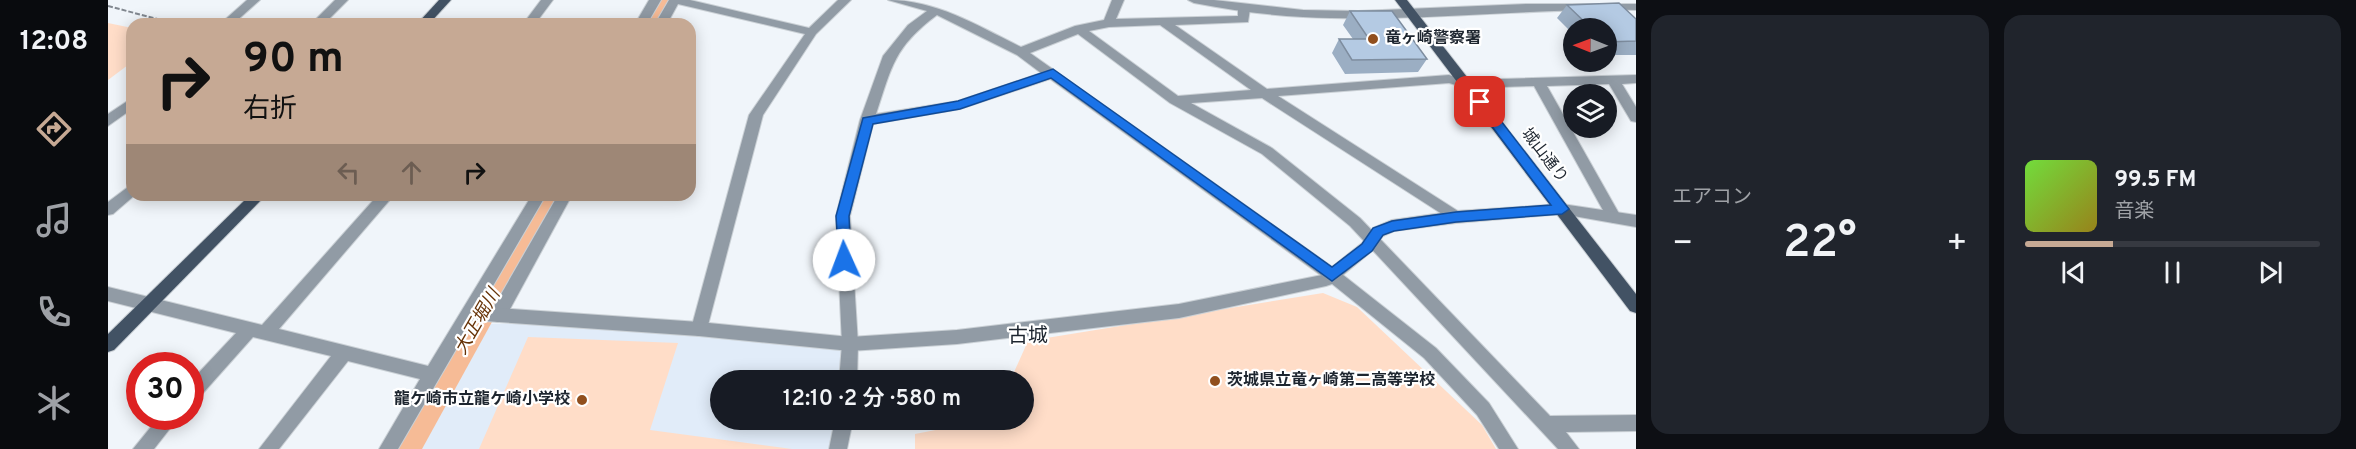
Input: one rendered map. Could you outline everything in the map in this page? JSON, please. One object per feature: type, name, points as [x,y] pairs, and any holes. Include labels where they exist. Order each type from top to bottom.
[{"type":"main road","points":[[428,18],[445,0]]},
{"type":"main road","name":"城山通り","points":[[1405,5],[1562,209],[1629,289],[1636,306]]},
{"type":"main road","points":[[108,345],[253,201]]},
{"type":"street","points":[[233,18],[254,0]]},
{"type":"street","points":[[323,18],[342,0]]},
{"type":"street","points":[[534,18],[547,0]]},
{"type":"street","points":[[644,18],[655,0]]},
{"type":"street","points":[[664,18],[675,0],[812,33]]},
{"type":"street","points":[[699,329],[756,115],[812,33],[845,0]]},
{"type":"street","points":[[894,0],[936,10],[1021,52],[1332,275],[1430,353],[1482,409],[1509,449]]},
{"type":"street","points":[[1109,23],[1118,0]]},
{"type":"street","points":[[1194,0],[1244,9],[1333,13],[1405,5],[1636,8]]},
{"type":"street","points":[[1021,52],[1079,29],[1109,23],[1244,19],[1244,9]]},
{"type":"street","points":[[849,370],[850,344],[843,216],[867,120],[889,56],[912,28],[936,10]]},
{"type":"street","points":[[1163,22],[1264,93],[1456,217]]},
{"type":"street","points":[[1079,29],[1176,100],[1267,152],[1355,222],[1550,424],[1570,449]]},
{"type":"street","points":[[867,120],[960,105],[1053,73]]},
{"type":"street","points":[[1176,100],[1449,80],[1466,84],[1636,79]]},
{"type":"street","points":[[1613,80],[1636,118]]},
{"type":"street","points":[[1539,83],[1614,217]]},
{"type":"street","points":[[108,122],[126,107]]},
{"type":"street","points":[[108,210],[126,194]]},
{"type":"street","points":[[204,382],[258,331],[381,201]]},
{"type":"street","points":[[388,449],[535,201]]},
{"type":"street","points":[[498,315],[562,201]]},
{"type":"street","points":[[470,313],[699,329],[850,344],[957,337],[1179,311],[1326,280],[1367,247],[1378,232],[1392,226],[1456,217],[1562,209],[1636,221]]},
{"type":"street","points":[[108,294],[432,374]]},
{"type":"street","points":[[268,449],[345,352]]},
{"type":"street","points":[[1550,424],[1636,423]]},
{"type":"street","points":[[142,449],[159,430]]},
{"type":"street","points":[[838,449],[842,430]]},
{"type":"path","points":[[108,6],[153,18]]},
{"type":"shaded area","points":[[108,23],[126,27],[126,66],[108,80]]},
{"type":"shaded area","name":"茨城県立竜ヶ崎第二高等学校","points":[[1323,293],[1357,307],[1482,425],[1496,449],[915,449],[915,434],[936,430],[1034,430],[1034,370],[1015,370],[1028,341]]},
{"type":"shaded area","name":"龍ケ崎市立龍ケ崎小学校","points":[[544,323],[838,348],[842,351],[841,370],[710,370],[710,430],[834,430],[829,449],[415,449],[488,324]]},
{"type":"shaded area","points":[[528,337],[678,343],[650,430],[792,449],[479,449]]},
{"type":"building","points":[[1619,3],[1636,19],[1636,41],[1617,42],[1617,18],[1581,18],[1567,5]]},
{"type":"building","points":[[1350,11],[1392,11],[1427,59],[1352,60],[1339,39],[1369,39]]},
{"type":"waterway","name":"大正堀川","points":[[654,18],[664,0]]},
{"type":"waterway","name":"大正堀川","points":[[405,449],[547,201]]},
{"type":"place","name":"竜ヶ崎警察署","points":[[1373,39]]},
{"type":"place","name":"茨城県立竜ヶ崎第二高等学校","points":[[1215,381]]},
{"type":"place","name":"龍ケ崎市立龍ケ崎小学校","points":[[582,400]]},
{"type":"district","name":"古城","points":[[1028,337]]},
{"type":"route","points":[[844,260],[843,216],[867,120],[904,116],[960,105],[1053,73],[1332,275],[1367,247],[1378,232],[1392,226],[1456,217],[1562,209],[1480,102]]}]
